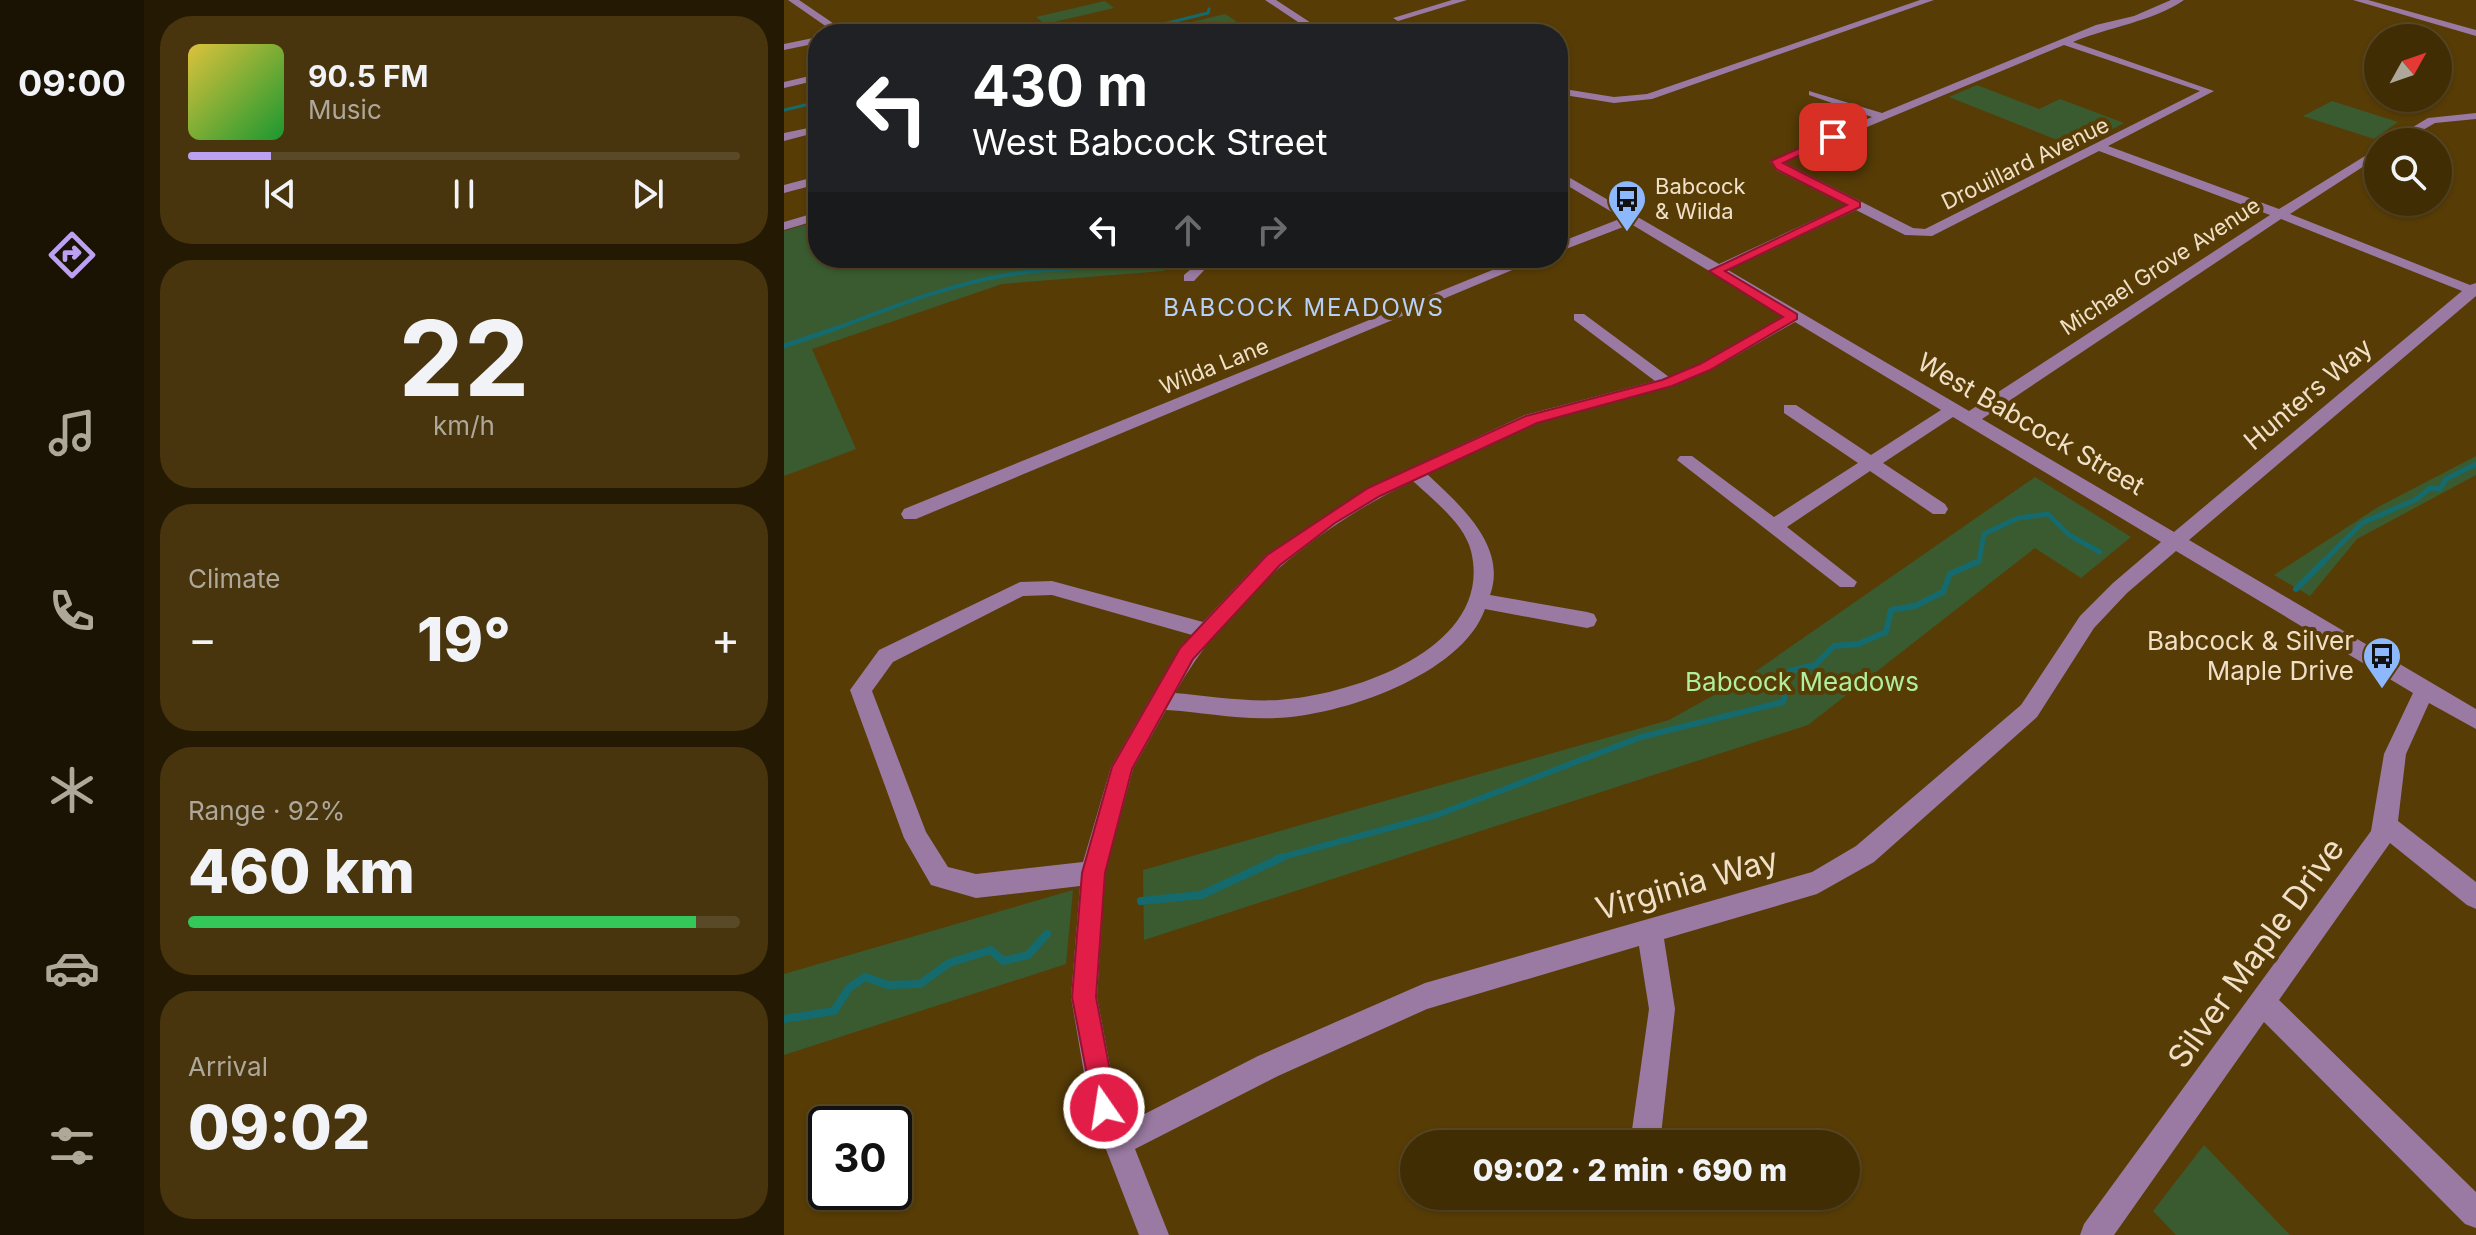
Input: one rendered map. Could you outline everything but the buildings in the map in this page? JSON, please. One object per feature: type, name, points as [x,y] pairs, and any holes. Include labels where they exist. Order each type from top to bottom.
[{"type":"street","points":[[1398,18],[1462,0]]},
{"type":"street","points":[[1568,93],[1614,100],[1648,97],[1929,0]]},
{"type":"street","points":[[1813,93],[1882,117],[2064,42],[2179,0]]},
{"type":"street","points":[[2358,0],[2476,33]]},
{"type":"street","points":[[1275,1],[1308,24]]},
{"type":"street","points":[[784,12],[797,4],[828,24]]},
{"type":"street","points":[[784,47],[808,42]]},
{"type":"street","name":"Drouillard Avenue","points":[[1882,117],[1776,161],[1780,167],[1910,232],[1927,233],[2209,91],[2064,42]]},
{"type":"street","points":[[784,85],[808,79]]},
{"type":"street","points":[[2418,128],[2432,120],[2476,116]]},
{"type":"street","points":[[784,137],[808,131]]},
{"type":"street","points":[[2101,148],[2475,290]]},
{"type":"street","name":"Michael Grove Avenue","points":[[1774,526],[1871,463],[1960,415],[2364,161]]},
{"type":"street","name":"West Babcock Street","points":[[1568,181],[2476,720]]},
{"type":"street","points":[[784,189],[808,183]]},
{"type":"street","points":[[1715,271],[1856,205]]},
{"type":"street","points":[[784,226],[808,219]]},
{"type":"street","points":[[1568,244],[1629,220]]},
{"type":"street","points":[[1189,278],[1198,268]]},
{"type":"street","name":"Wilda Lane","points":[[910,514],[1510,268]]},
{"type":"street","name":"Hunters Way","points":[[2173,540],[2475,290]]},
{"type":"street","points":[[1579,317],[1667,383]]},
{"type":"street","points":[[1154,1235],[1104,1108],[1092,1057],[1084,997],[1093,873],[1122,767],[1187,653],[1273,560],[1330,518],[1414,472],[1531,419],[1667,383],[1705,367],[1793,317]]},
{"type":"street","points":[[1790,409],[1939,509]]},
{"type":"street","points":[[1686,460],[1847,582]]},
{"type":"street","points":[[1158,701],[1281,709],[1382,685],[1447,648],[1481,601],[1483,569],[1474,536],[1414,472]]},
{"type":"street","name":"Virginia Way","points":[[1117,1143],[1268,1066],[1425,996],[1817,882],[1865,854],[2029,711],[2087,622],[2173,540]]},
{"type":"street","points":[[1093,873],[976,886],[940,877],[916,838],[861,690],[886,656],[1020,589],[1052,588],[1207,631]]},
{"type":"street","points":[[1481,601],[1587,620]]},
{"type":"street","name":"Silver Maple Drive","points":[[2095,1235],[2386,826],[2393,761],[2405,725],[2426,690]]},
{"type":"street","points":[[2386,826],[2476,897]]},
{"type":"street","points":[[1647,1130],[1662,1009],[1650,932]]},
{"type":"street","points":[[2262,1002],[2476,1213]]},
{"type":"green space","points":[[1105,1],[1114,8],[1045,24],[1036,17]]},
{"type":"green space","points":[[1225,14],[1240,24],[1184,24]]},
{"type":"green space","points":[[1977,85],[2039,109],[2060,99],[2124,123],[2077,148],[1949,97]]},
{"type":"green space","points":[[2332,101],[2398,122],[2390,128],[2364,128],[2364,136],[2303,116]]},
{"type":"green space","points":[[808,224],[808,268],[1171,268],[1002,284],[812,349],[856,449],[784,476],[784,231]]},
{"type":"green space","points":[[2476,456],[2476,475],[2357,539],[2310,596],[2274,575],[2378,507]]},
{"type":"green space","name":"Babcock Meadows","points":[[2035,477],[2131,537],[2081,578],[2035,548],[1808,725],[1144,940],[1143,870],[1669,720],[1750,675]]},
{"type":"green space","points":[[1073,890],[1066,964],[784,1055],[784,974]]},
{"type":"green space","points":[[2204,1145],[2290,1235],[2176,1235],[2153,1211]]},
{"type":"waterway","points":[[1163,24],[1208,13],[1209,9]]},
{"type":"waterway","points":[[784,110],[808,104]]},
{"type":"waterway","points":[[832,330],[971,282],[1040,271],[1084,268]]},
{"type":"waterway","points":[[784,346],[837,328]]},
{"type":"waterway","points":[[2296,589],[2362,523],[2417,499],[2430,488],[2440,489],[2446,479],[2476,464]]},
{"type":"waterway","points":[[1979,561],[1984,534],[2018,518],[2048,514],[2069,535],[2100,552]]},
{"type":"waterway","points":[[1275,859],[1437,815],[1641,737],[1783,702],[1790,671],[1815,665],[1834,646],[1858,644],[1886,632],[1891,610],[1915,606],[1943,592],[1950,574],[1979,561]]},
{"type":"waterway","points":[[1975,563],[1979,561]]},
{"type":"waterway","points":[[1141,901],[1201,895],[1283,857]]},
{"type":"waterway","points":[[784,1019],[834,1011],[849,988],[865,977],[888,985],[920,984],[949,963],[991,950],[1003,961],[1028,955],[1047,934]]},
{"type":"place","name":"Babcock & Wilda","points":[[1627,233]]},
{"type":"place","name":"Babcock & Silver Maple Drive","points":[[2382,690]]},
{"type":"district","name":"BABCOCK MEADOWS","points":[[1304,308]]},
{"type":"route","points":[[1104,1108],[1092,1057],[1084,997],[1093,873],[1105,820],[1122,767],[1187,653],[1273,560],[1330,518],[1374,492],[1531,419],[1667,383],[1705,367],[1793,317],[1715,271],[1856,205],[1780,167],[1776,161],[1833,137]]}]
